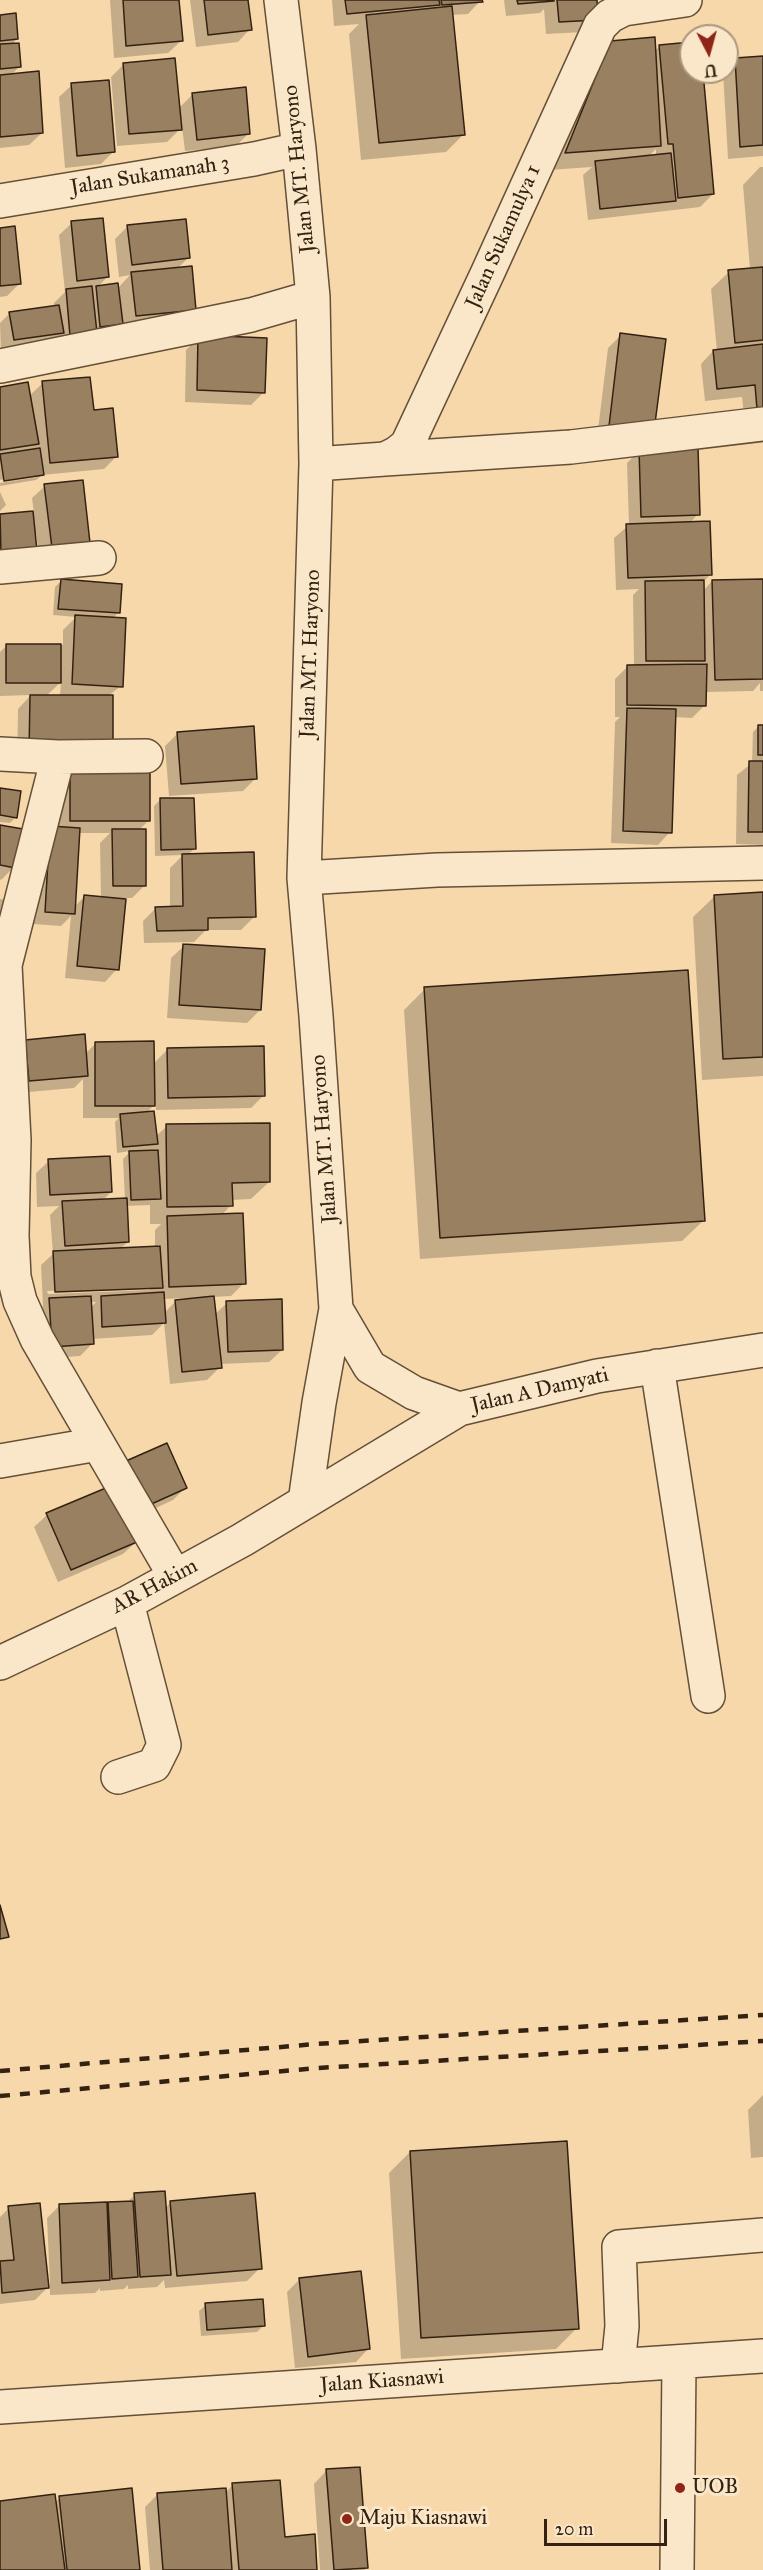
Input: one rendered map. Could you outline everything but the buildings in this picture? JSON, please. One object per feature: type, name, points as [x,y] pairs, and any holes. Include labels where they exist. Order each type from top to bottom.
[{"type":"street","name":"Jalan MT. Haryono","points":[[281,0],[299,149],[313,297],[316,464],[304,878],[317,1028],[336,1309],[319,1403],[305,1502]]},
{"type":"street","name":"Jalan Sukamulya 1","points":[[385,459],[402,449],[413,435],[600,26],[610,16],[624,9],[686,0]]},
{"type":"street","name":"Jalan Sukamanah 3","points":[[0,201],[255,159],[299,149]]},
{"type":"street","points":[[0,366],[251,315],[313,297]]},
{"type":"street","points":[[316,464],[571,447],[763,424]]},
{"type":"street","points":[[0,567],[99,558]]},
{"type":"street","points":[[0,754],[58,757],[146,756]]},
{"type":"street","points":[[58,757],[2,965],[14,1140],[6,1237],[14,1277],[26,1317],[175,1576]]},
{"type":"street","points":[[304,878],[437,870],[763,863]]},
{"type":"street","name":"Jalan MT. Haryono","points":[[336,1309],[370,1367],[414,1393],[459,1409]]},
{"type":"street","name":"Jalan A Damyati","points":[[305,1502],[459,1409],[597,1376],[763,1350]]},
{"type":"street","points":[[657,1366],[708,1696]]},
{"type":"street","points":[[0,1461],[98,1444]]},
{"type":"street","name":"AR Hakim","points":[[0,1663],[127,1603],[242,1540],[305,1502]]},
{"type":"street","points":[[118,1777],[154,1765],[164,1745],[127,1603]]},
{"type":"street","points":[[618,2366],[622,2326],[619,2247],[763,2235]]},
{"type":"street","name":"Jalan Kiasnawi","points":[[0,2407],[763,2356]]},
{"type":"street","points":[[677,2570],[679,2362]]},
{"type":"railway","points":[[0,2071],[316,2044],[763,2015]]},
{"type":"railway","points":[[0,2096],[318,2068],[763,2041]]},
{"type":"place","name":"UOB","points":[[680,2488]]},
{"type":"place","name":"Maju Kiasnawi","points":[[347,2519]]}]
